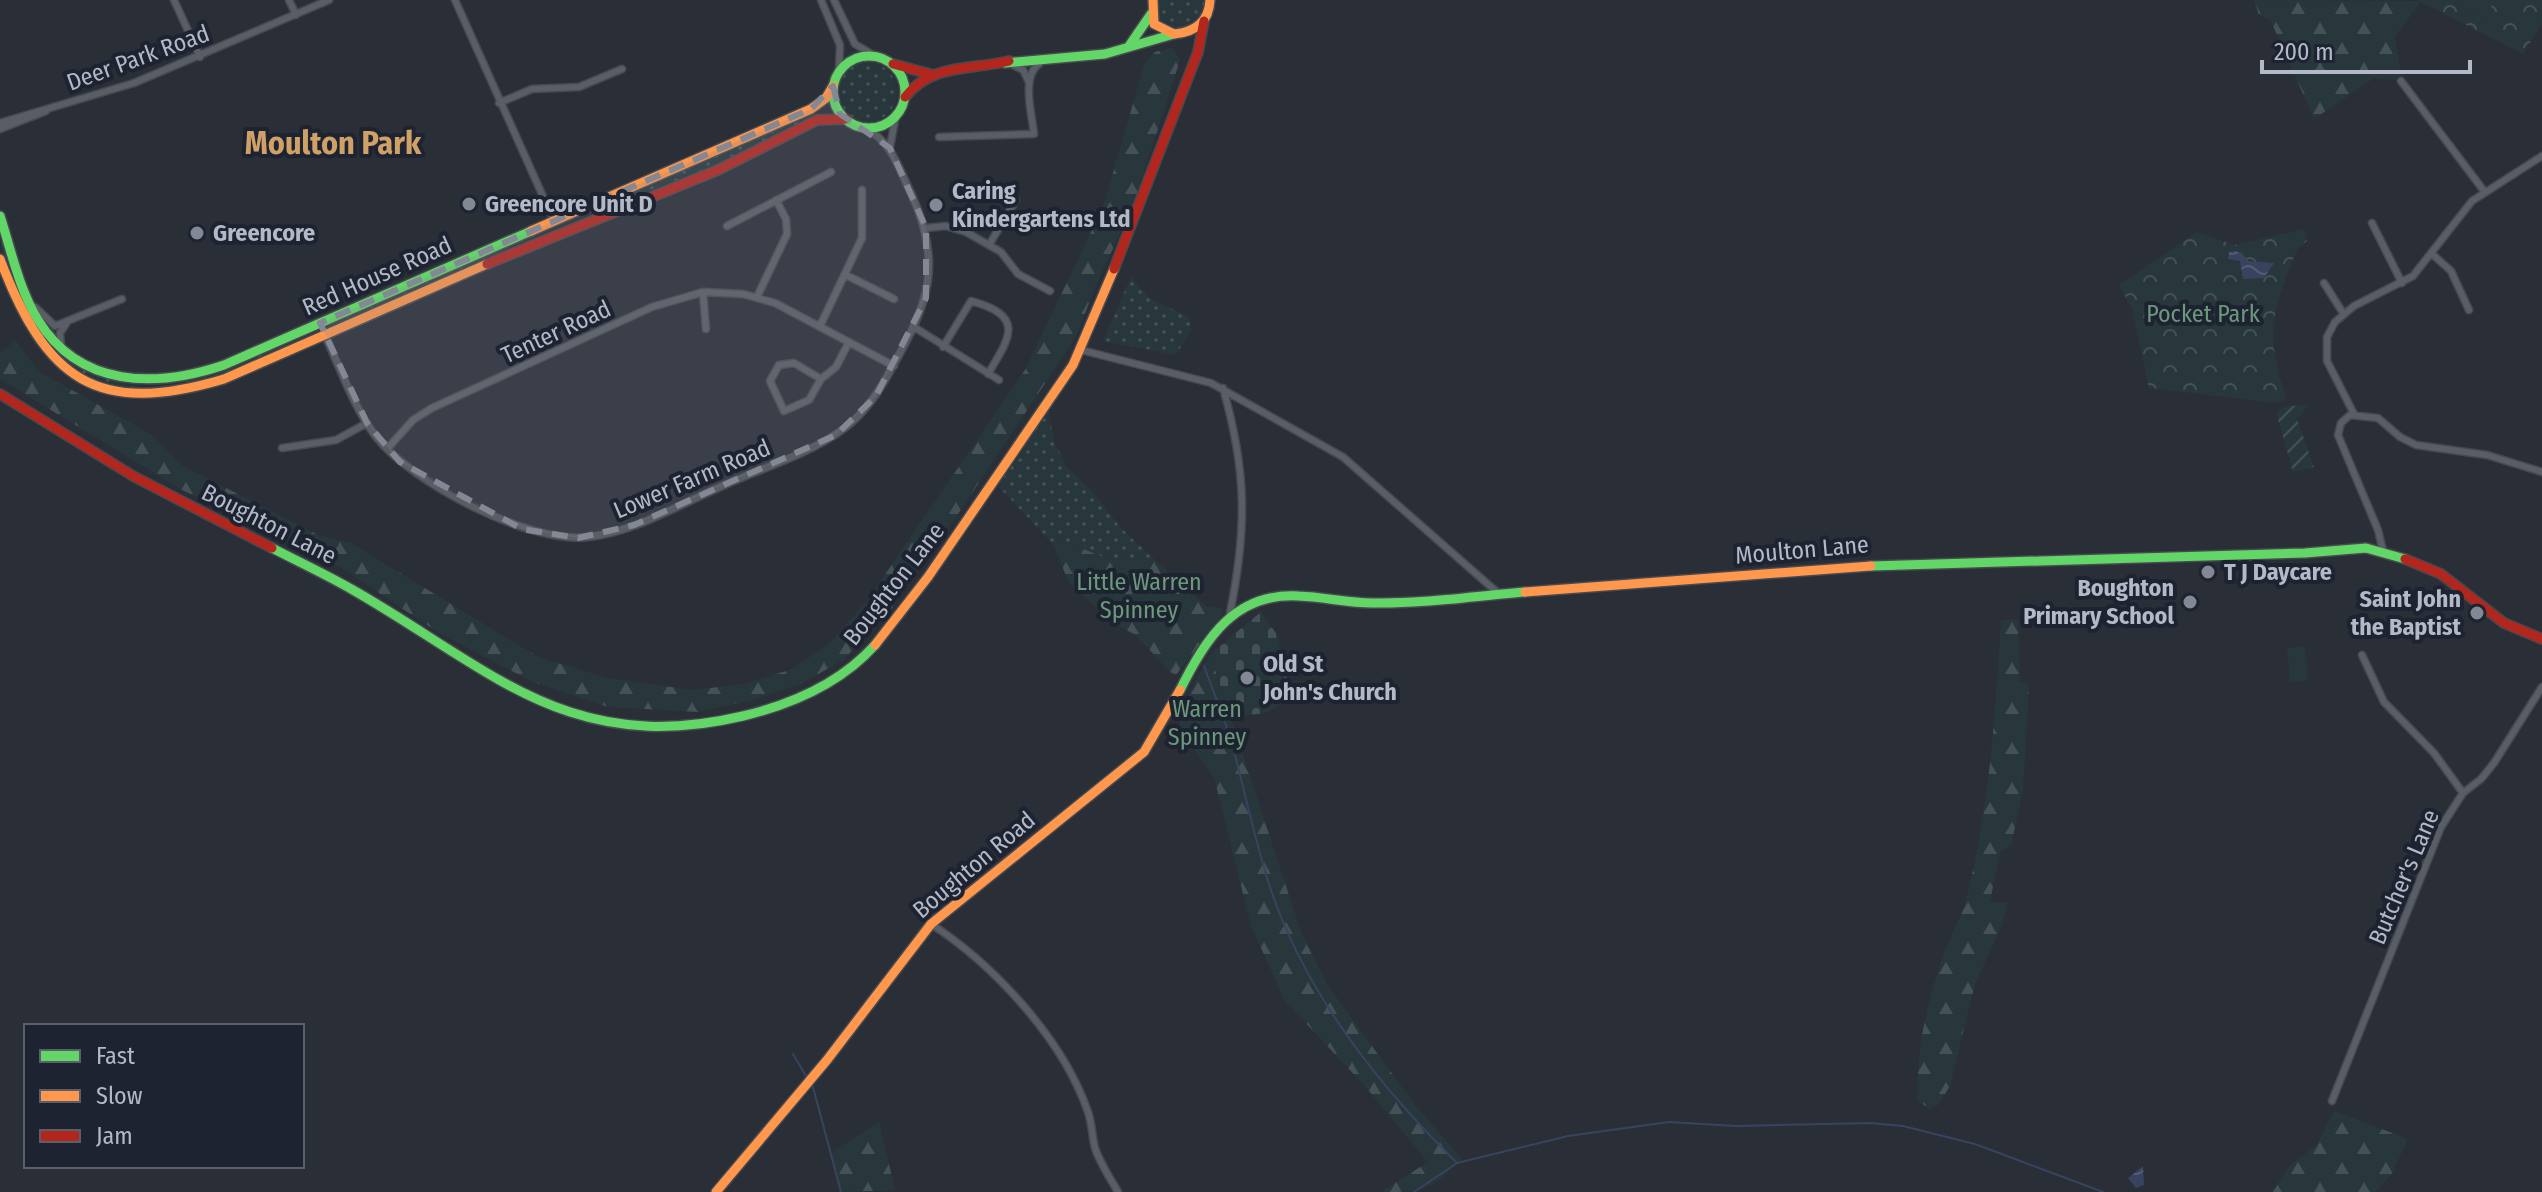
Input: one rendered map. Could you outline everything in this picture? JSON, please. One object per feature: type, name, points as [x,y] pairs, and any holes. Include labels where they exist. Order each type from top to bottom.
[{"type":"street","points":[[174,0],[200,57]]},
{"type":"street","points":[[289,0],[296,15]]},
{"type":"street","name":"Deer Park Road","points":[[0,126],[134,83],[329,0]]},
{"type":"street","points":[[455,0],[554,221],[565,225],[608,207],[626,204]]},
{"type":"street","points":[[821,0],[840,45],[839,72],[833,86],[836,108],[846,119]]},
{"type":"street","points":[[834,0],[855,44],[891,64],[930,74],[1123,49],[1177,34],[1204,21]]},
{"type":"street","points":[[1210,4],[1218,0]]},
{"type":"street","points":[[1123,49],[1141,33],[1151,14],[1153,1]]},
{"type":"street","name":"Boughton Lane","points":[[0,394],[133,476],[353,590],[495,681],[553,708],[592,721],[630,728],[661,728],[736,719],[780,707],[817,691],[860,660],[928,577],[1081,350],[1145,196],[1194,61],[1210,4]]},
{"type":"street","points":[[1151,14],[1157,28],[1192,42],[1194,61]]},
{"type":"street","points":[[839,72],[854,59],[875,56]]},
{"type":"street","points":[[1029,82],[1034,68],[1049,61]]},
{"type":"street","points":[[891,64],[903,79],[905,97]]},
{"type":"street","points":[[939,137],[1034,134],[1029,82],[1023,70],[1008,64]]},
{"type":"street","points":[[499,103],[532,89],[579,87],[622,69]]},
{"type":"street","points":[[0,259],[23,320],[43,349],[78,377],[118,393],[164,396],[194,390],[626,204],[718,170],[817,120],[846,119],[865,128],[890,148],[896,115],[905,97],[916,82],[930,74]]},
{"type":"street","points":[[2401,81],[2484,191]]},
{"type":"street","name":"Red House Road","points":[[0,216],[28,300],[40,323],[61,348],[85,365],[115,378],[162,383],[203,374],[811,109],[826,98],[833,86]]},
{"type":"street","points":[[865,128],[885,124],[896,115]]},
{"type":"street","name":"Lower Farm Road","points":[[320,323],[367,423],[387,449],[427,480],[522,529],[558,538],[596,536],[634,525],[836,435],[864,412],[894,366],[914,327],[928,285],[930,258],[926,228],[890,148]]},
{"type":"street","points":[[2354,414],[2333,379],[2326,355],[2329,332],[2343,313],[2417,272],[2461,211],[2484,191],[2542,156]]},
{"type":"street","points":[[727,226],[831,172]]},
{"type":"street","points":[[820,326],[862,238],[862,190]]},
{"type":"street","points":[[757,297],[788,230],[776,200]]},
{"type":"street","points":[[989,245],[1016,200]]},
{"type":"street","points":[[2372,223],[2402,283]]},
{"type":"street","points":[[926,228],[958,228],[1008,258],[1018,274],[1050,291]]},
{"type":"street","points":[[2431,253],[2451,271],[2469,310]]},
{"type":"street","points":[[846,275],[894,299]]},
{"type":"street","points":[[2324,283],[2343,313]]},
{"type":"street","points":[[703,292],[706,329]]},
{"type":"street","name":"Tenter Road","points":[[387,449],[413,420],[432,408],[652,307],[703,292],[757,297],[820,326],[894,366]]},
{"type":"street","points":[[28,300],[55,326],[122,299]]},
{"type":"street","points":[[943,347],[971,301],[992,310],[1008,324],[1010,337],[988,374]]},
{"type":"street","points":[[61,348],[60,333],[66,324]]},
{"type":"street","points":[[914,327],[999,380]]},
{"type":"street","points":[[821,379],[794,363],[779,365],[770,381],[784,411],[809,400],[821,379],[836,367],[849,342]]},
{"type":"street","points":[[1081,350],[1195,377],[1223,388],[1362,470],[1501,596]]},
{"type":"street","points":[[1223,388],[1240,470],[1244,521],[1241,561],[1230,613]]},
{"type":"street","points":[[2383,551],[2378,530],[2338,435],[2343,420],[2354,414],[2378,418],[2405,441],[2416,445],[2487,455],[2542,472]]},
{"type":"street","points":[[282,448],[336,440],[367,423]]},
{"type":"street","name":"Moulton Lane","points":[[1230,613],[1271,596],[1372,604],[1906,563],[2305,553],[2366,548],[2429,567],[2504,623],[2542,639]]},
{"type":"street","name":"Boughton Road","points":[[716,1192],[818,1071],[931,924],[1144,752],[1165,725],[1198,655],[1230,613]]},
{"type":"street","points":[[2362,655],[2384,702],[2434,753],[2463,793]]},
{"type":"street","name":"Butcher's Lane","points":[[2332,1101],[2441,827],[2463,793],[2481,779],[2494,763],[2542,687]]},
{"type":"street","points":[[931,924],[980,959],[1008,986],[1040,1029],[1073,1078],[1088,1112],[1096,1150],[1118,1192]]},
{"type":"highlighted area","points":[[833,86],[840,114],[890,148],[926,228],[926,298],[876,396],[836,435],[634,525],[578,538],[522,529],[400,462],[367,423],[320,323],[811,109]]},
{"type":"green space","points":[[1160,0],[1204,0],[1204,8],[1193,23],[1165,28],[1155,15]]},
{"type":"green space","points":[[2254,0],[2421,1],[2395,37],[2402,81],[2374,78],[2314,119],[2270,19],[2259,15]]},
{"type":"green space","points":[[2417,0],[2542,0],[2542,23],[2523,54]]},
{"type":"green space","points":[[2447,0],[2494,0],[2486,18]]},
{"type":"green space","points":[[1172,48],[1180,60],[1133,207],[1098,280],[1076,337],[887,615],[843,660],[799,685],[752,700],[698,712],[608,707],[533,682],[439,633],[343,569],[182,490],[0,379],[0,353],[16,341],[38,371],[152,435],[181,465],[320,536],[351,543],[538,657],[608,678],[693,690],[744,684],[792,669],[829,644],[867,601],[1025,370],[1103,207],[1145,62],[1155,52]]},
{"type":"green space","points":[[867,62],[878,64],[888,71],[895,81],[895,103],[888,113],[878,120],[867,122],[856,120],[846,113],[839,103],[837,92],[839,81],[846,71],[856,64]]},
{"type":"green space","points":[[811,114],[812,118],[730,160],[569,221]]},
{"type":"green space","name":"Pocket Park","points":[[2304,229],[2307,241],[2298,248],[2289,269],[2274,322],[2275,357],[2287,399],[2276,403],[2149,388],[2132,309],[2119,285],[2197,232],[2235,245]]},
{"type":"green space","points":[[0,231],[34,320],[94,374],[114,382],[148,387],[180,384],[312,336],[239,368],[164,389],[127,389],[93,380],[61,359],[33,323],[6,267]]},
{"type":"green space","points":[[503,248],[504,252],[333,327],[339,320]]},
{"type":"green space","points":[[1131,277],[1149,298],[1189,317],[1191,330],[1176,355],[1103,341]]},
{"type":"green space","points":[[2309,405],[2297,419],[2314,467],[2293,472],[2276,412],[2288,406]]},
{"type":"green space","points":[[1049,411],[1053,439],[1066,466],[1093,492],[1120,527],[1155,560],[1106,558],[1061,540],[1053,544],[998,486]]},
{"type":"green space","name":"Little Warren Spinney","points":[[1061,540],[1106,558],[1155,560],[1206,606],[1223,608],[1221,616],[1176,675],[1136,635],[1116,625],[1069,583],[1053,544]]},
{"type":"green space","points":[[1261,612],[1278,636],[1288,686],[1282,703],[1266,713],[1231,717],[1210,654]]},
{"type":"green space","points":[[2018,619],[2020,682],[2029,684],[2023,789],[2011,846],[2000,851],[1990,902],[2008,902],[2002,925],[1975,984],[1950,1086],[1938,1105],[1930,1109],[1918,1101],[1923,1028],[1937,975],[1964,907],[1974,866],[1990,761],[2001,620]]},
{"type":"green space","points":[[2305,646],[2308,681],[2290,682],[2287,648]]},
{"type":"green space","name":"Warren Spinney","points":[[1210,654],[1302,935],[1328,986],[1415,1105],[1462,1159],[1426,1188],[1381,1192],[1428,1162],[1364,1085],[1285,1001],[1251,926],[1214,777],[1180,729],[1181,709]]},
{"type":"green space","points":[[2334,1111],[2408,1139],[2391,1175],[2375,1192],[2273,1192],[2289,1166],[2317,1145]]},
{"type":"green space","points":[[879,1122],[895,1190],[841,1192],[831,1153]]},
{"type":"water","points":[[2229,252],[2242,253],[2248,261],[2274,263],[2264,278],[2243,279],[2240,261],[2228,259]]},
{"type":"water","points":[[2143,1166],[2144,1185],[2136,1188],[2128,1178]]},
{"type":"waterway","points":[[1204,666],[1231,740],[1272,893],[1305,968],[1349,1038],[1374,1071],[1456,1162]]},
{"type":"waterway","points":[[793,1054],[806,1076]]},
{"type":"waterway","points":[[813,1087],[841,1192]]},
{"type":"waterway","points":[[1414,1192],[1457,1163],[1568,1136],[1669,1122],[1736,1126],[1870,1123],[1903,1126],[1975,1144],[2103,1192]]},
{"type":"traffic: fast","points":[[1129,46],[1151,14]]},
{"type":"traffic: fast","points":[[1005,63],[1105,54],[1174,34]]},
{"type":"traffic: fast","points":[[869,56],[889,62],[899,72],[905,92],[899,112],[889,122],[869,128],[849,122],[839,112],[833,92],[839,72],[849,62],[869,56]]},
{"type":"traffic: fast","points":[[0,216],[26,295],[38,320],[55,342],[75,359],[97,370],[121,377],[146,379],[172,377],[224,365],[531,231]]},
{"type":"traffic: fast","points":[[272,548],[353,590],[534,698],[580,715],[628,725],[682,726],[743,716],[780,705],[815,691],[847,671],[875,645]]},
{"type":"traffic: fast","points":[[1871,566],[2305,553],[2366,548],[2405,559]]},
{"type":"traffic: fast","points":[[1180,690],[1212,636],[1240,610],[1257,602],[1299,596],[1391,603],[1525,592]]},
{"type":"traffic: slow","points":[[1153,0],[1154,24],[1174,34],[1200,24],[1207,14],[1210,0]]},
{"type":"traffic: slow","points":[[531,231],[811,109],[826,98],[833,86]]},
{"type":"traffic: slow","points":[[0,259],[36,334],[57,360],[81,379],[109,390],[141,393],[180,390],[224,379],[487,264]]},
{"type":"traffic: slow","points":[[875,645],[928,577],[1073,365],[1114,269]]},
{"type":"traffic: slow","points":[[1525,592],[1871,566]]},
{"type":"traffic: slow","points":[[716,1192],[827,1060],[931,924],[1144,752],[1180,690]]},
{"type":"traffic: jam","points":[[1114,269],[1198,52],[1204,21]]},
{"type":"traffic: jam","points":[[905,97],[927,78],[940,73],[1009,61]]},
{"type":"traffic: jam","points":[[893,64],[930,74]]},
{"type":"traffic: jam","points":[[487,264],[718,170],[817,120],[846,119]]},
{"type":"traffic: jam","points":[[0,394],[133,476],[272,548]]},
{"type":"traffic: jam","points":[[2405,559],[2441,574],[2504,623],[2542,639]]},
{"type":"place","name":"Greencore Unit D","points":[[469,204]]},
{"type":"place","name":"Caring Kindergartens Ltd","points":[[936,205]]},
{"type":"place","name":"Greencore","points":[[197,233]]},
{"type":"place","name":"T J Daycare","points":[[2208,572]]},
{"type":"place","name":"Boughton Primary School","points":[[2190,602]]},
{"type":"place","name":"Saint John the Baptist","points":[[2477,613]]},
{"type":"place","name":"Old St John's Church","points":[[1247,678]]},
{"type":"district","name":"Moulton Park","points":[[333,143]]}]
